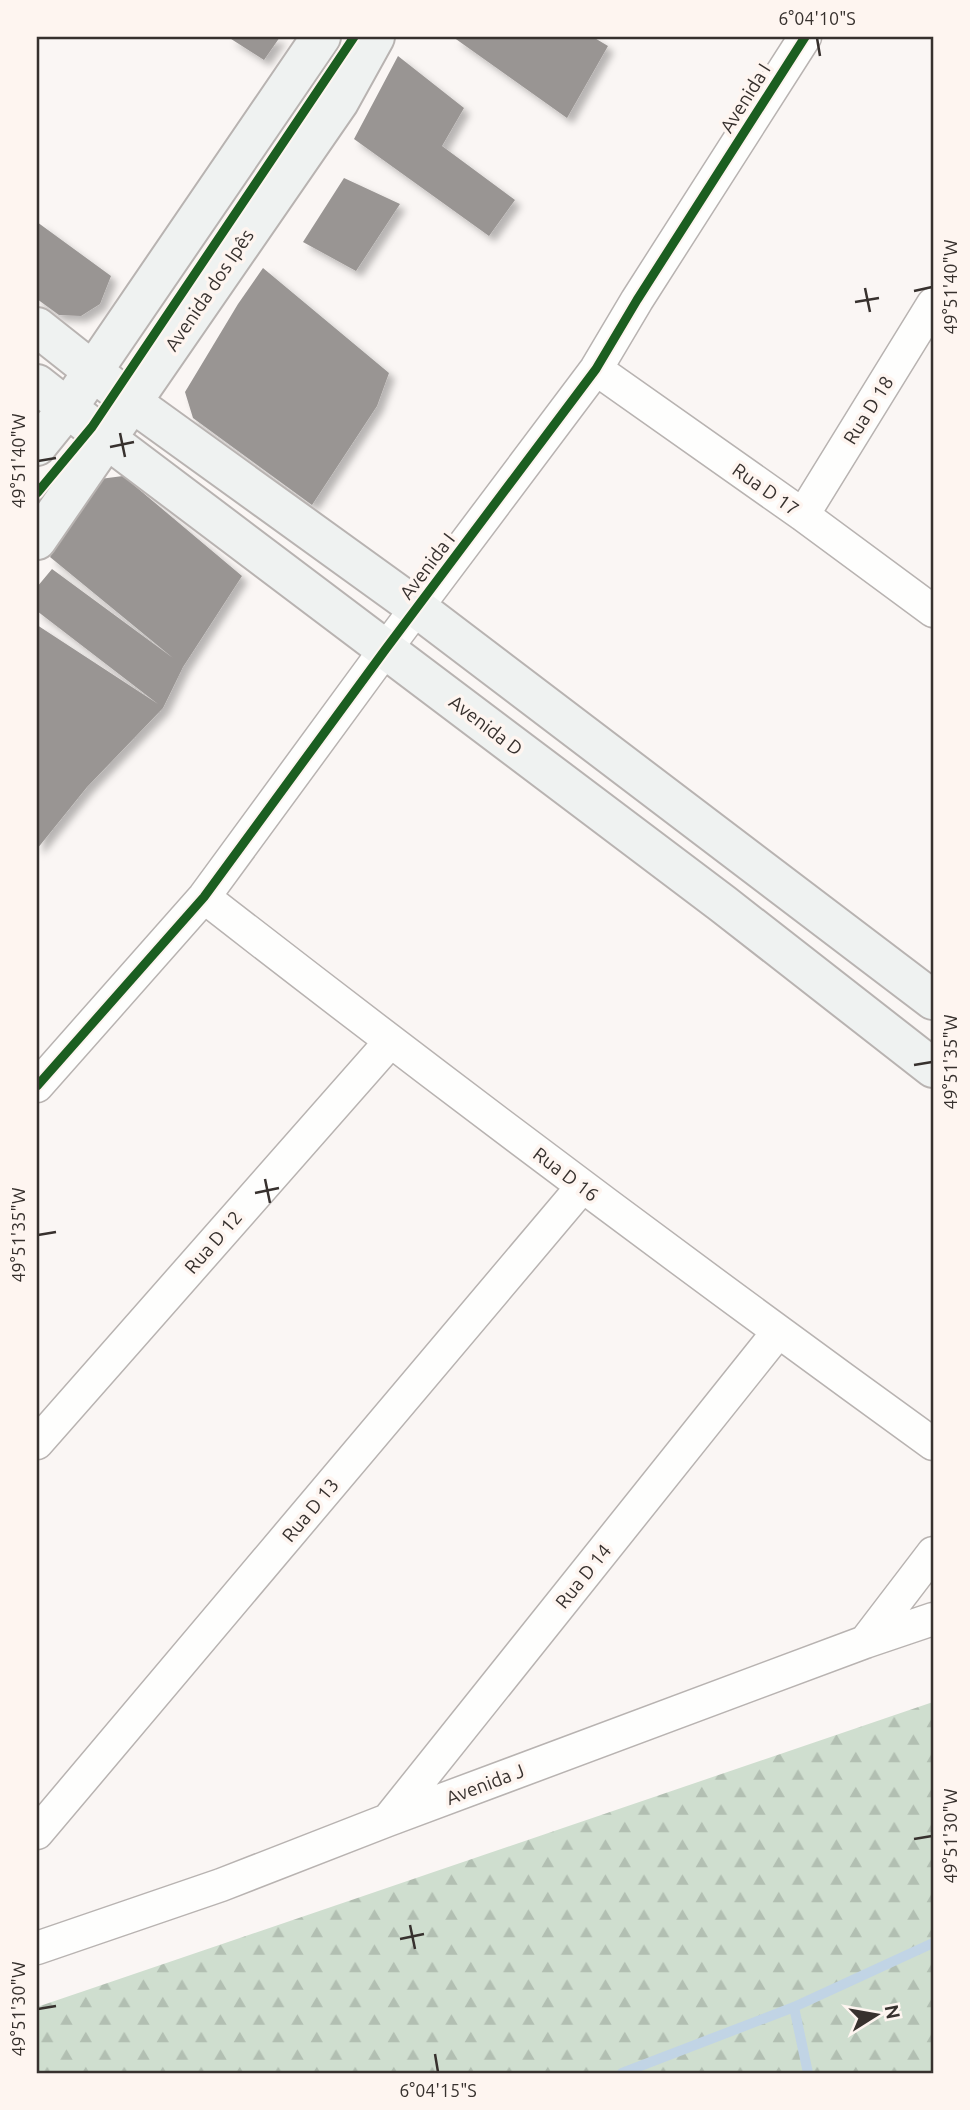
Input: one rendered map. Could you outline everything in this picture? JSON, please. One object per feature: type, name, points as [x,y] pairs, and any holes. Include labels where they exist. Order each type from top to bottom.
[{"type":"main road","points":[[37,446],[68,409],[321,37]]},
{"type":"main road","name":"Avenida dos Ipês","points":[[37,540],[339,102],[375,37]]},
{"type":"main road","points":[[37,327],[133,402],[417,608],[933,1000]]},
{"type":"main road","name":"Avenida D","points":[[37,384],[723,904],[933,1069]]},
{"type":"street","name":"Avenida I","points":[[37,1086],[204,897],[596,369],[805,37]]},
{"type":"street","name":"Rua D 18","points":[[803,515],[933,304]]},
{"type":"street","name":"Rua D 17","points":[[596,369],[803,515],[933,611]]},
{"type":"street","name":"Rua D 16","points":[[204,897],[390,1042],[778,1332],[933,1444]]},
{"type":"street","name":"Rua D 12","points":[[37,1443],[390,1042]]},
{"type":"street","name":"Rua D 13","points":[[37,1833],[582,1186]]},
{"type":"street","name":"Rua D 14","points":[[388,1820],[778,1332]]},
{"type":"street","points":[[864,1642],[933,1553]]},
{"type":"street","name":"Avenida J","points":[[37,1948],[221,1885],[864,1642],[933,1619]]},
{"type":"green space","points":[[933,1702],[933,2073],[37,2073],[37,2007]]},
{"type":"building","points":[[228,37],[280,37],[264,60]]},
{"type":"building","points":[[453,37],[593,37],[608,46],[567,118]]},
{"type":"building","points":[[398,56],[464,108],[442,146],[515,200],[489,236],[354,139]]},
{"type":"building","points":[[344,178],[400,204],[356,271],[303,242]]},
{"type":"building","points":[[37,222],[111,276],[100,304],[81,316],[59,315],[37,299]]},
{"type":"building","points":[[263,268],[389,373],[377,406],[312,505],[193,418],[185,392]]},
{"type":"building","points":[[123,476],[242,576],[183,667],[163,708],[87,787],[37,849],[37,625],[158,704],[37,611],[37,587],[52,569],[173,658],[50,557],[100,479]]},
{"type":"waterway","points":[[622,2073],[794,2007],[933,1943]]},
{"type":"waterway","points":[[794,2007],[808,2073]]},
{"type":"cycle path","points":[[37,493],[92,427],[354,37]]},
{"type":"cycle path","points":[[37,1086],[204,897],[596,369],[805,37]]}]
